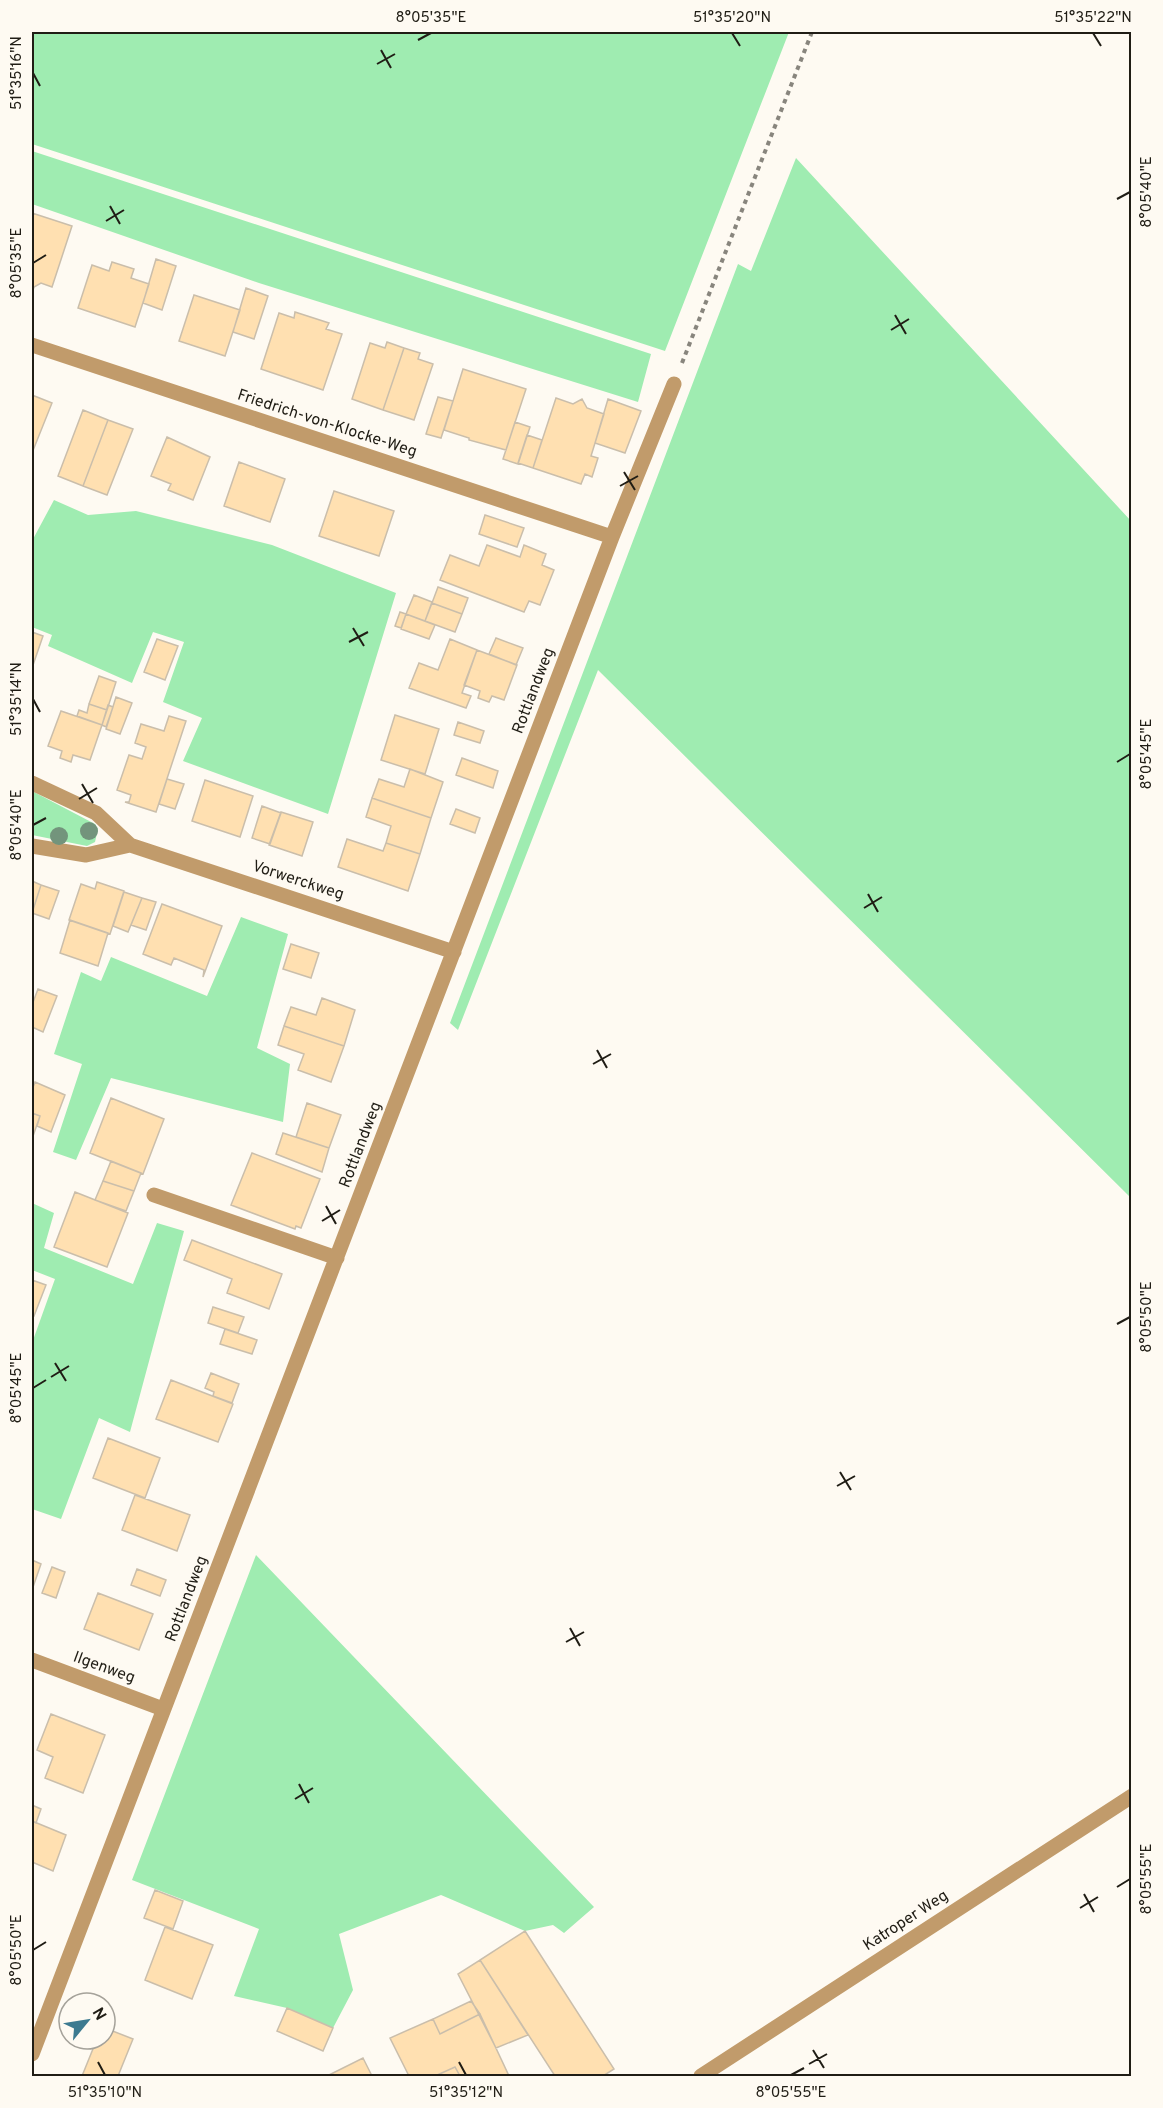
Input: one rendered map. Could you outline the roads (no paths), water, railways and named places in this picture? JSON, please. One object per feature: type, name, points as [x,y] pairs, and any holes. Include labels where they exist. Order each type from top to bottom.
[{"type":"street","name":"Friedrich-von-Klocke-Weg","points":[[32,345],[612,537]]},
{"type":"street","name":"Rottlandweg","points":[[32,2054],[612,537],[674,384]]},
{"type":"street","name":"Vorwerckweg","points":[[32,783],[96,813],[130,845],[454,952]]},
{"type":"street","points":[[32,846],[86,855],[130,845]]},
{"type":"street","points":[[154,1195],[337,1258]]},
{"type":"street","name":"Ilgenweg","points":[[32,1660],[163,1709]]},
{"type":"street","name":"Katroper Weg","points":[[701,2076],[1131,1796]]}]
